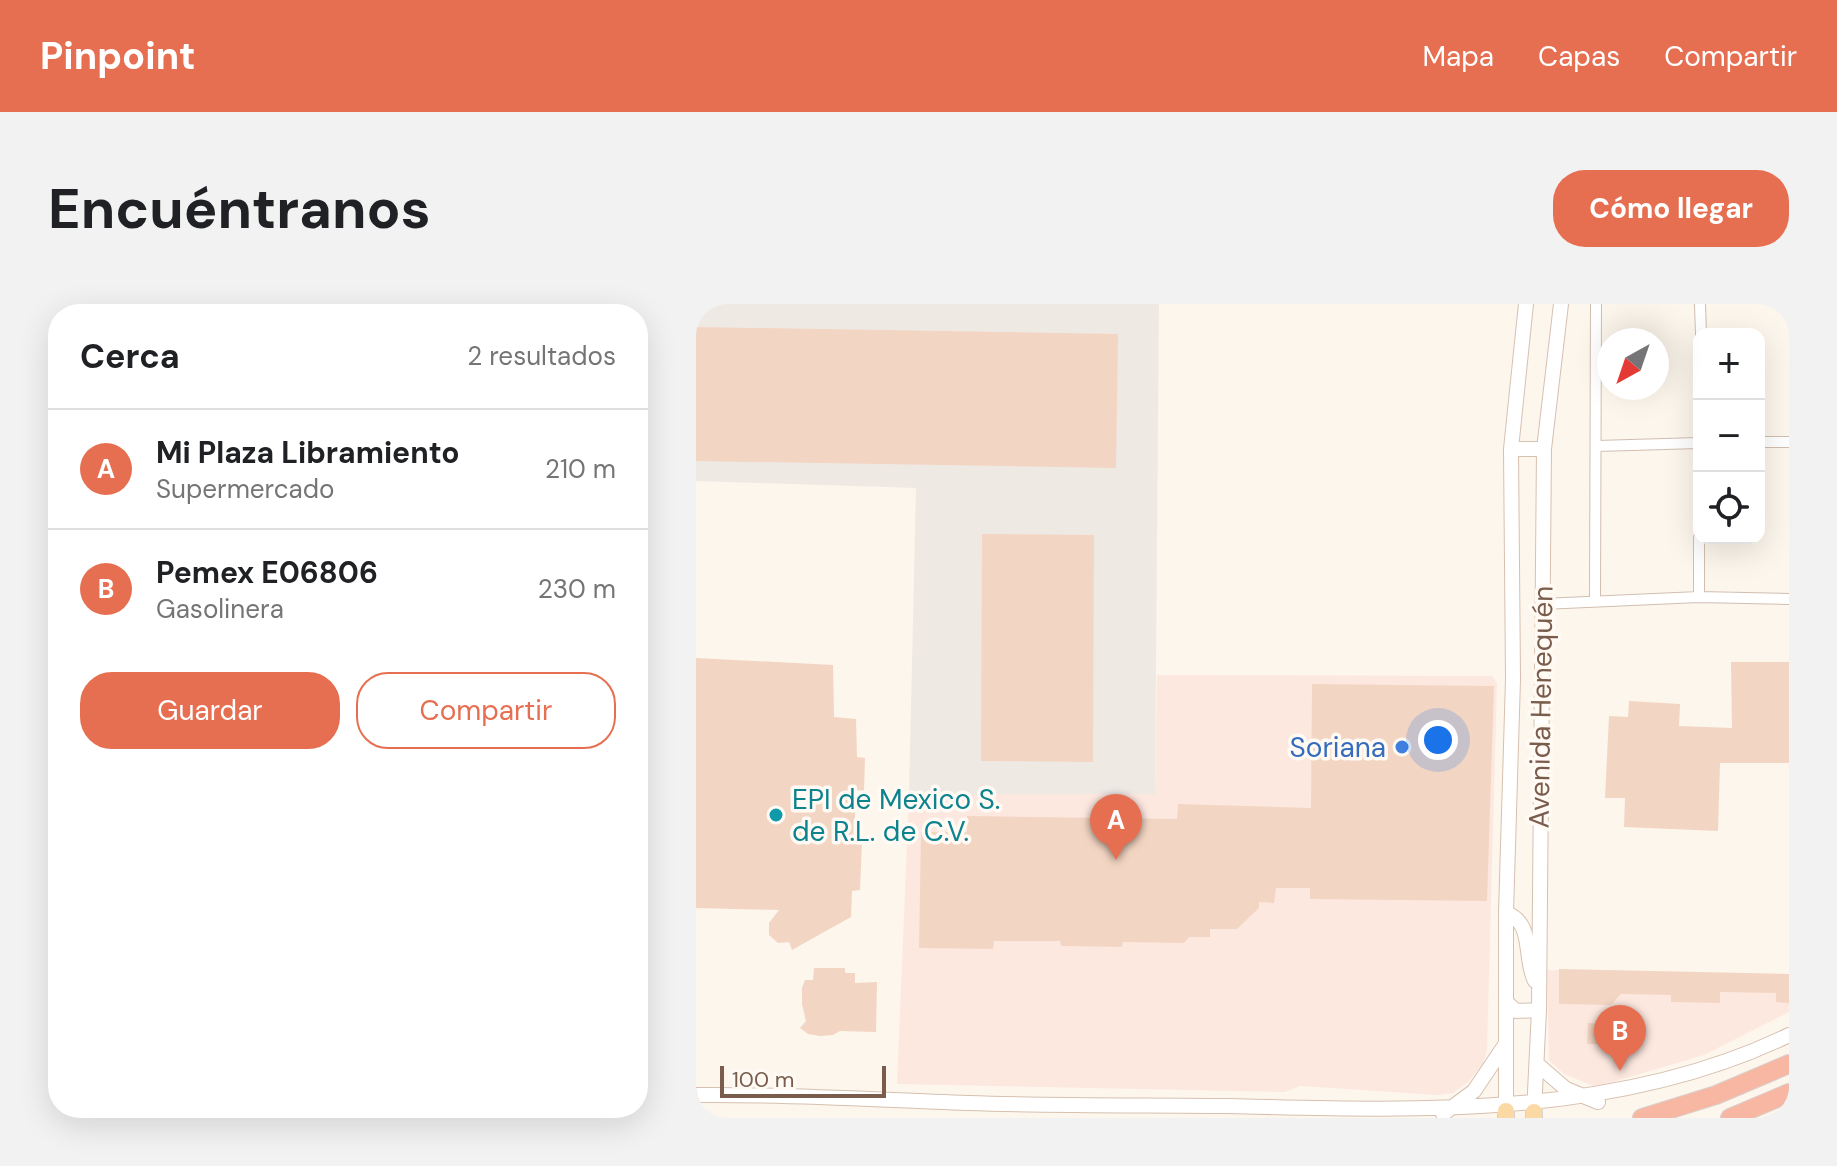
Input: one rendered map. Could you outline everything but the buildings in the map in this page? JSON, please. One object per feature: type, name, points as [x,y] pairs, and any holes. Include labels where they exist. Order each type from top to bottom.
[{"type":"highway","points":[[1642,1118],[1716,1095],[1789,1064]]},
{"type":"highway","points":[[1730,1118],[1789,1093]]},
{"type":"main road","name":"Avenida Henequén","points":[[1506,1115],[1506,913],[1513,679],[1511,449],[1526,304]]},
{"type":"main road","name":"Avenida Henequén","points":[[1534,1115],[1539,1010],[1544,449],[1561,304]]},
{"type":"main road","points":[[1511,449],[1544,449]]},
{"type":"main road","points":[[1513,679],[1542,680]]},
{"type":"main road","points":[[1506,913],[1515,916],[1523,925],[1530,972],[1539,988]]},
{"type":"main road","points":[[1506,1002],[1516,1011],[1539,1010]]},
{"type":"main road","points":[[696,1095],[1444,1116],[1534,1115],[1652,1092],[1716,1071],[1789,1035]]},
{"type":"main road","points":[[1444,1116],[1474,1091],[1505,1044]]},
{"type":"main road","points":[[1537,1064],[1566,1089],[1598,1102]]},
{"type":"street","points":[[1595,599],[1596,304]]},
{"type":"street","points":[[1700,304],[1701,328]]},
{"type":"street","points":[[1765,442],[1789,442]]},
{"type":"street","points":[[1597,446],[1693,443]]},
{"type":"street","points":[[1699,544],[1699,597]]},
{"type":"street","points":[[1542,604],[1595,599],[1789,599]]},
{"type":"shaded area","points":[[696,304],[1159,304],[1155,794],[909,794],[916,488],[696,481]]},
{"type":"shaded area","points":[[1157,675],[1492,676],[1497,683],[1487,1050],[1483,1064],[1468,1082],[1453,1093],[1437,1095],[1300,1086],[1285,1092],[897,1084],[909,794],[1155,794]]},
{"type":"shaded area","points":[[1547,970],[1789,975],[1789,1012],[1704,1055],[1596,1087],[1564,1074],[1549,1060]]},
{"type":"place","name":"Soriana","points":[[1402,747]]},
{"type":"place","name":"EPI de Mexico S. de R.L. de C.V.","points":[[776,815]]},
{"type":"place","name":"Mi Plaza Libramiento","points":[[1116,860]]},
{"type":"place","name":"Pemex E06806","points":[[1620,1071]]}]
